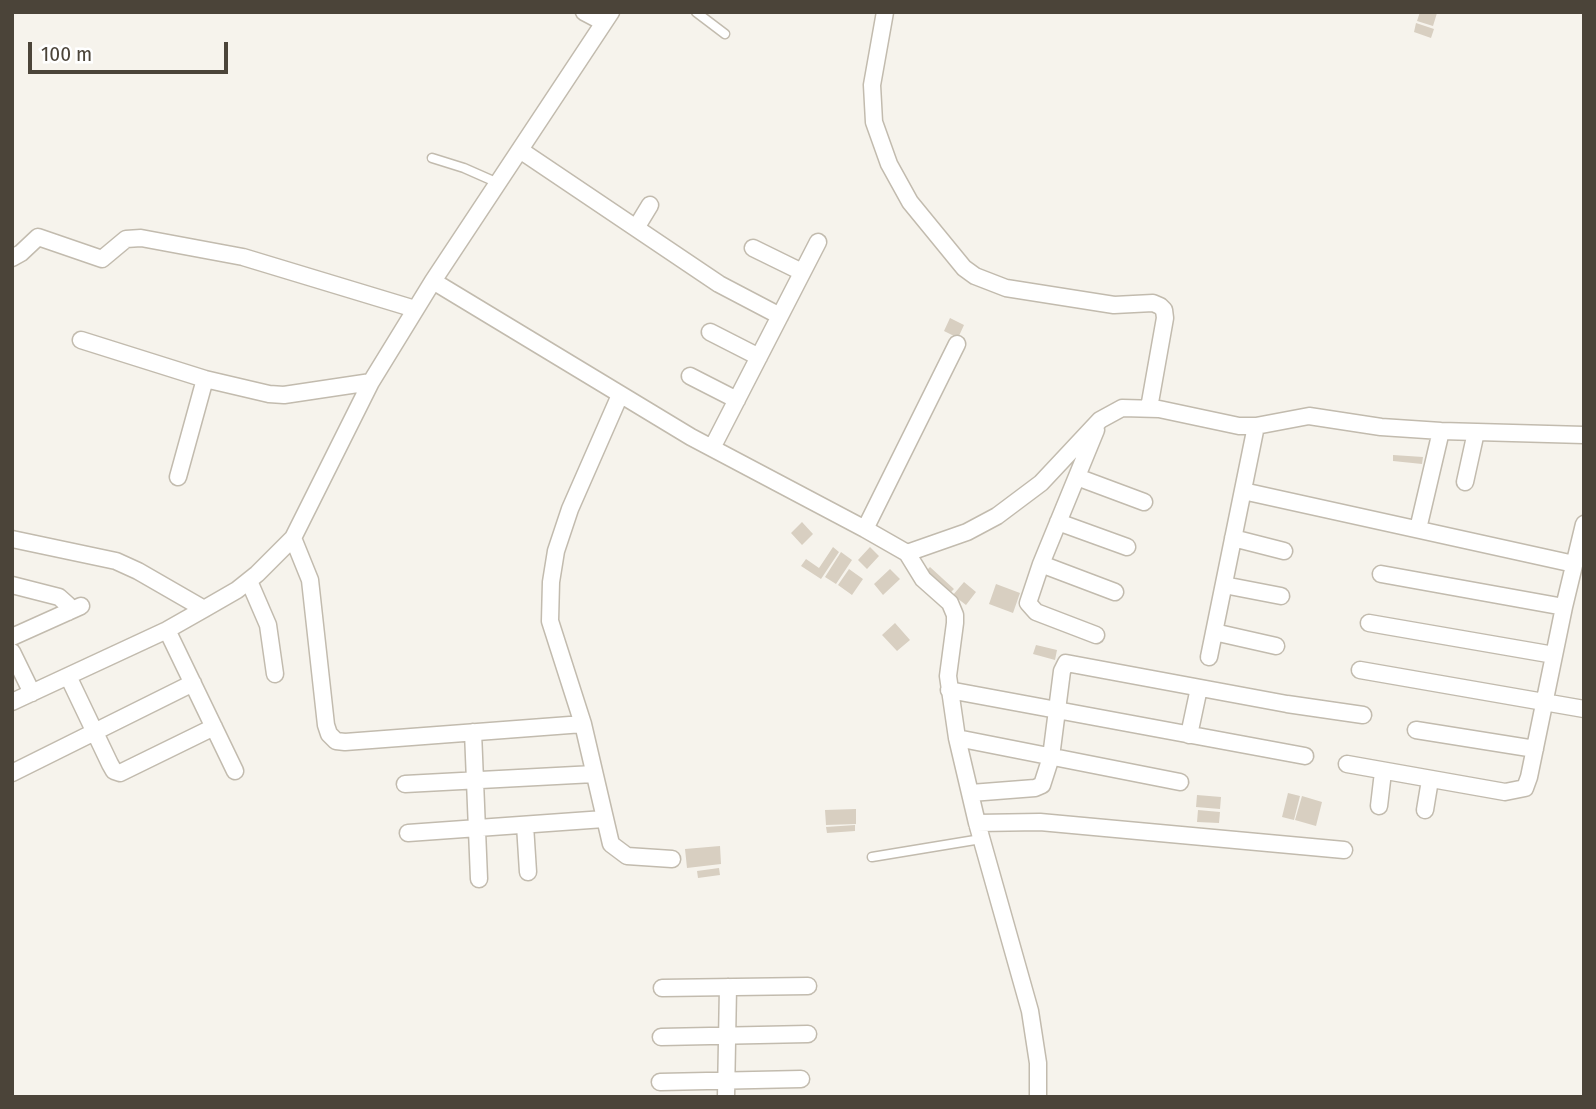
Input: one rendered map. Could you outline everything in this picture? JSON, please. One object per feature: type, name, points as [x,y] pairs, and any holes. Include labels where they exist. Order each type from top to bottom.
[{"type":"street","points":[[12,702],[167,630],[204,609],[249,581],[293,538],[371,382],[433,281],[607,17],[584,12]]},
{"type":"street","points":[[885,12],[872,85],[874,122],[889,164],[910,202],[944,247],[975,276],[1006,288],[1114,305],[1153,303],[1160,306],[1164,310],[1165,318],[1149,408]]},
{"type":"street","points":[[520,150],[719,284],[780,316]]},
{"type":"street","points":[[636,228],[650,205]]},
{"type":"street","points":[[12,258],[29,247],[38,237],[102,259],[126,239],[141,238],[243,257],[415,309]]},
{"type":"street","points":[[712,448],[818,242]]},
{"type":"street","points":[[753,248],[802,272]]},
{"type":"street","points":[[433,281],[712,448],[907,553],[923,579],[950,603],[954,609],[955,623],[948,676],[957,738],[979,831],[1034,1030],[1038,1097]]},
{"type":"street","points":[[710,332],[759,357]]},
{"type":"street","points":[[81,340],[205,379],[270,394],[284,395],[371,382]]},
{"type":"street","points":[[865,528],[957,344]]},
{"type":"street","points":[[690,376],[737,400]]},
{"type":"street","points":[[178,477],[205,379]]},
{"type":"street","points":[[620,395],[570,509],[556,551],[551,582],[550,621],[583,724],[611,844],[618,851],[637,858],[672,859]]},
{"type":"street","points":[[907,553],[967,532],[997,516],[1041,482],[1100,420],[1122,408],[1149,408],[1224,424],[1256,425],[1308,416],[1381,427],[1584,435]]},
{"type":"street","points":[[1096,635],[1030,608],[1028,603],[1100,420]]},
{"type":"street","points":[[1209,657],[1256,425]]},
{"type":"street","points":[[1418,529],[1440,431]]},
{"type":"street","points":[[1465,482],[1476,432]]},
{"type":"street","points":[[1077,477],[1144,502]]},
{"type":"street","points":[[1243,491],[1574,564]]},
{"type":"street","points":[[1058,522],[1127,547]]},
{"type":"street","points":[[1347,764],[1505,792],[1520,791],[1527,783],[1584,524]]},
{"type":"street","points":[[293,538],[306,566],[313,594],[326,725],[329,734],[336,740],[345,742],[583,724]]},
{"type":"street","points":[[1233,538],[1284,551]]},
{"type":"street","points":[[12,539],[116,561],[204,609]]},
{"type":"street","points":[[1041,565],[1115,592]]},
{"type":"street","points":[[1381,574],[1564,607]]},
{"type":"street","points":[[249,581],[268,625],[275,674]]},
{"type":"street","points":[[1224,584],[1281,596]]},
{"type":"street","points":[[12,585],[59,597],[75,609],[12,637]]},
{"type":"street","points":[[1369,623],[1554,655]]},
{"type":"street","points":[[167,630],[235,771]]},
{"type":"street","points":[[1214,632],[1276,646]]},
{"type":"street","points":[[12,652],[32,693]]},
{"type":"street","points":[[971,793],[1035,788],[1042,785],[1051,757],[1062,671],[1066,663],[1363,715]]},
{"type":"street","points":[[1360,670],[1584,709]]},
{"type":"street","points":[[68,676],[114,771],[121,773],[214,727]]},
{"type":"street","points":[[12,773],[193,683]]},
{"type":"street","points":[[1189,735],[1199,688]]},
{"type":"street","points":[[949,690],[1305,756]]},
{"type":"street","points":[[1416,730],[1535,749]]},
{"type":"street","points":[[473,732],[479,879]]},
{"type":"street","points":[[957,738],[1180,782]]},
{"type":"street","points":[[1378,806],[1383,772]]},
{"type":"street","points":[[405,784],[594,774]]},
{"type":"street","points":[[1424,810],[1430,779]]},
{"type":"street","points":[[408,833],[604,819]]},
{"type":"street","points":[[979,831],[1040,822],[1344,850]]},
{"type":"street","points":[[525,825],[528,872]]},
{"type":"street","points":[[662,988],[808,986]]},
{"type":"street","points":[[727,987],[727,1089]]},
{"type":"street","points":[[661,1037],[808,1034]]},
{"type":"street","points":[[660,1082],[727,1089],[801,1079]]},
{"type":"lane","points":[[696,12],[725,34]]},
{"type":"lane","points":[[432,158],[498,183]]},
{"type":"lane","points":[[872,857],[979,831]]},
{"type":"building","points":[[1420,12],[1437,13],[1433,26],[1417,21]]},
{"type":"building","points":[[1416,23],[1434,29],[1431,38],[1414,32]]},
{"type":"building","points":[[950,318],[964,325],[958,338],[944,331]]},
{"type":"building","points":[[1393,455],[1423,457],[1422,464],[1393,461]]},
{"type":"building","points":[[802,522],[813,534],[802,545],[791,533]]},
{"type":"building","points":[[833,547],[839,552],[821,579],[801,566],[806,559],[819,568]]},
{"type":"building","points":[[870,547],[879,556],[867,569],[858,560]]},
{"type":"building","points":[[841,552],[852,560],[836,584],[825,577]]},
{"type":"building","points":[[930,567],[954,589],[947,596],[923,574]]},
{"type":"building","points":[[849,569],[863,579],[852,595],[838,585]]},
{"type":"building","points":[[890,569],[900,579],[883,595],[874,584]]},
{"type":"building","points":[[964,582],[976,592],[966,605],[953,595]]},
{"type":"building","points":[[996,584],[1020,593],[1013,613],[989,604]]},
{"type":"building","points":[[895,623],[910,640],[897,651],[882,635]]},
{"type":"building","points":[[1036,645],[1057,650],[1055,660],[1033,654]]},
{"type":"building","points":[[1288,793],[1300,796],[1294,820],[1282,817]]},
{"type":"building","points":[[1197,795],[1221,797],[1220,809],[1196,807]]},
{"type":"building","points":[[1302,796],[1322,802],[1316,826],[1295,820]]},
{"type":"building","points":[[856,809],[856,824],[826,825],[825,810]]},
{"type":"building","points":[[1198,810],[1220,812],[1219,823],[1197,822]]},
{"type":"building","points":[[855,825],[855,831],[827,833],[826,827]]},
{"type":"building","points":[[720,846],[721,864],[687,868],[685,849]]},
{"type":"building","points":[[719,868],[720,875],[698,878],[697,871]]}]
